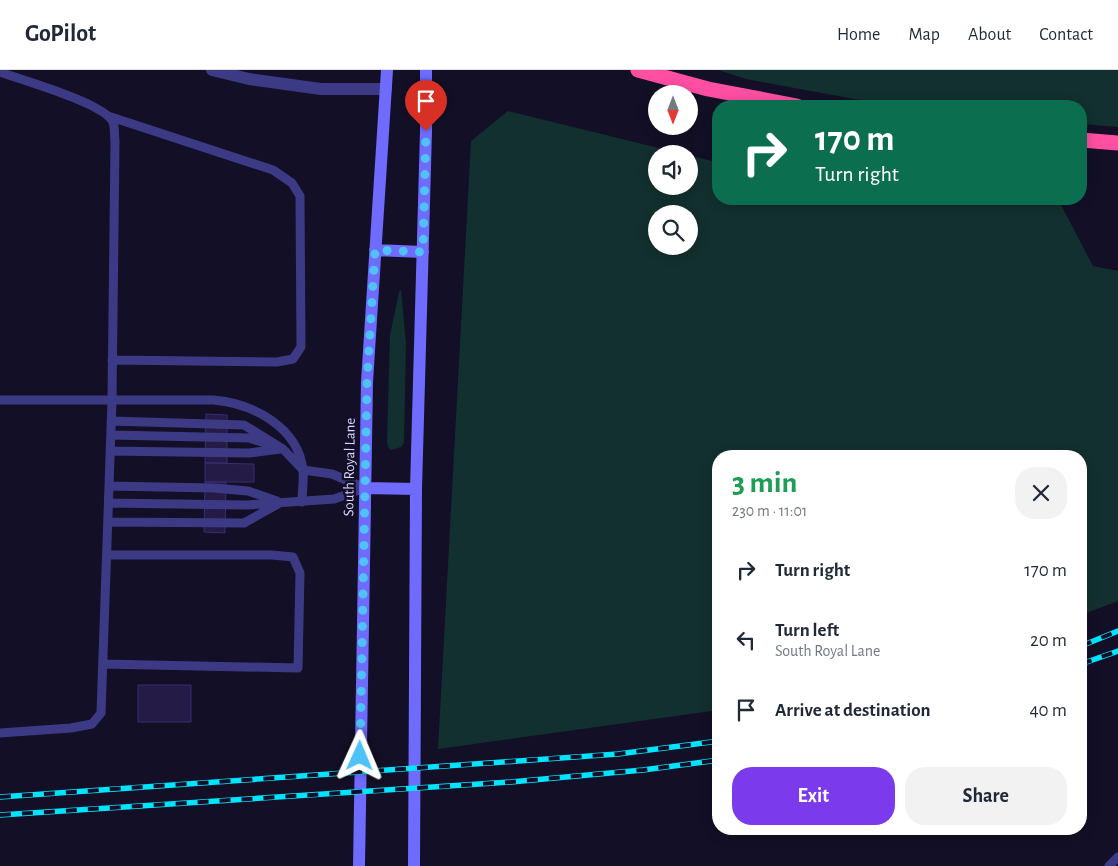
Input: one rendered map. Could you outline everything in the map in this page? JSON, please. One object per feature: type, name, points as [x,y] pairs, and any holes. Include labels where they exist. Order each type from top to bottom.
[{"type":"highway","points":[[638,70],[708,89],[766,100]]},
{"type":"highway","points":[[1087,140],[1118,143]]},
{"type":"main road","name":"South Royal Lane","points":[[359,866],[367,382],[387,70]]},
{"type":"main road","points":[[414,866],[416,489],[426,70]]},
{"type":"main road","points":[[375,250],[423,252]]},
{"type":"main road","points":[[364,488],[416,489]]},
{"type":"street","points":[[212,70],[249,79],[321,89],[386,90]]},
{"type":"lane","points":[[0,72],[93,105],[113,122],[115,141],[112,401],[101,713],[92,724],[71,728],[0,732]]},
{"type":"lane","points":[[108,116],[273,170],[292,183],[300,196],[301,347],[293,359],[277,362],[112,360]]},
{"type":"lane","points":[[0,400],[213,400],[228,401],[240,405],[276,424],[287,432],[296,445],[303,470],[302,502]]},
{"type":"lane","points":[[111,421],[244,425],[283,449],[303,470],[332,474],[364,488]]},
{"type":"lane","points":[[111,435],[249,438],[283,449]]},
{"type":"lane","points":[[110,451],[249,453],[283,449]]},
{"type":"lane","points":[[109,486],[213,488],[248,491],[281,502]]},
{"type":"lane","points":[[109,503],[213,506],[302,502],[334,499],[364,488]]},
{"type":"lane","points":[[108,522],[244,523],[281,502]]},
{"type":"lane","points":[[104,664],[298,668],[300,573],[293,557],[272,555],[107,555]]},
{"type":"lane","points":[[1108,866],[1118,857]]},
{"type":"green space","points":[[718,70],[1118,70],[1118,127],[1087,124],[1087,100],[860,100],[746,79]]},
{"type":"green space","points":[[508,111],[648,145],[648,195],[698,195],[698,157],[712,161],[712,205],[1061,205],[1093,266],[1118,271],[1118,601],[1087,613],[1087,450],[712,450],[712,711],[438,749],[471,141]]},
{"type":"green space","points":[[401,290],[406,343],[404,442],[401,447],[391,450],[387,442],[390,335]]},
{"type":"building","points":[[206,414],[227,415],[227,463],[205,463]]},
{"type":"building","points":[[205,463],[254,464],[254,482],[205,482]]},
{"type":"building","points":[[205,482],[226,482],[225,533],[204,532]]},
{"type":"building","points":[[138,685],[191,685],[191,722],[138,722]]},
{"type":"railway","points":[[1087,644],[1118,631]]},
{"type":"railway","points":[[1087,662],[1118,651]]},
{"type":"railway","points":[[0,797],[618,754],[712,742]]},
{"type":"railway","points":[[0,815],[511,782],[643,770],[712,761]]},
{"type":"route","points":[[360,756],[367,382],[375,250],[423,252],[426,131]]}]
